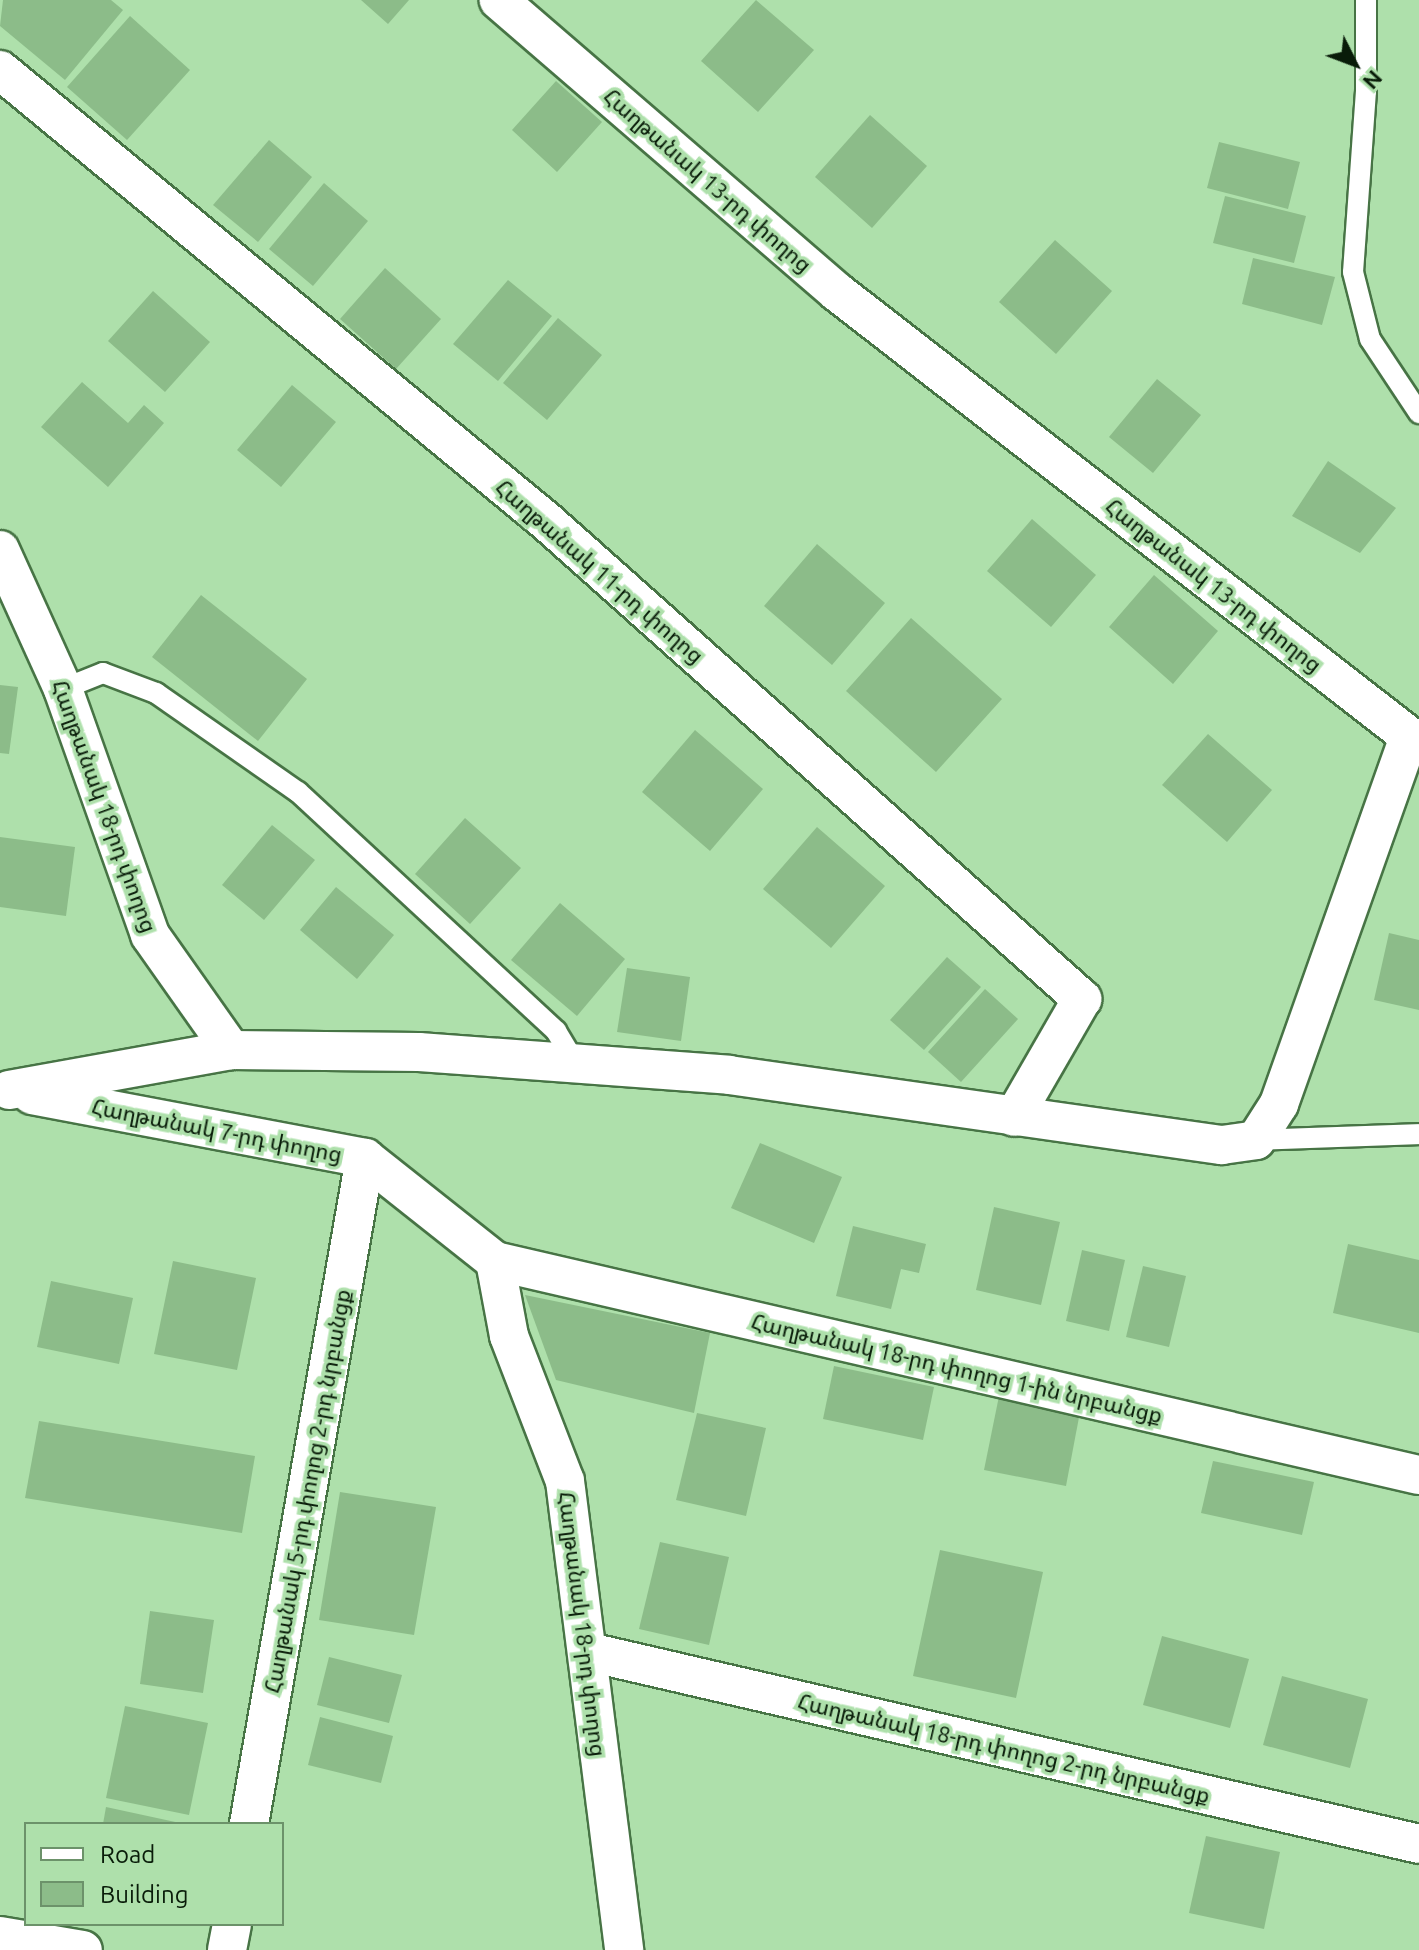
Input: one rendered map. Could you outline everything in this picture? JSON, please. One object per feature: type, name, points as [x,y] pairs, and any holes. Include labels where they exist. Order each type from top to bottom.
[{"type":"street","name":"Հաղթանակ 13-րդ փողոց","points":[[499,0],[837,292],[1414,724],[1279,1104],[1256,1140]]},
{"type":"street","name":"Հաղթանակ 11-րդ փողոց","points":[[0,70],[545,520],[1082,999],[1014,1117]]},
{"type":"street","name":"Հաղթանակ 18-րդ փողոց","points":[[0,550],[63,689],[150,935],[231,1050]]},
{"type":"street","points":[[4,1090],[231,1050],[419,1052],[729,1075],[1222,1145],[1256,1140]]},
{"type":"street","name":"Հաղթանակ 7-րդ փողոց","points":[[4,1090],[365,1158],[495,1261]]},
{"type":"street","name":"Հաղթանակ 5-րդ փողոց 2-րդ նրբանցք","points":[[249,1822],[365,1158]]},
{"type":"street","name":"Հաղթանակ 18-րդ փողոց","points":[[495,1261],[509,1336],[565,1481],[589,1652],[624,1950]]},
{"type":"street","name":"Հաղթանակ 18-րդ փողոց 1-ին նրբանցք","points":[[495,1261],[1419,1475]]},
{"type":"street","name":"Հաղթանակ 18-րդ փողոց 2-րդ նրբանցք","points":[[589,1652],[1419,1844]]},
{"type":"street","points":[[227,1950],[232,1926]]},
{"type":"street","points":[[0,1936],[83,1950]]},
{"type":"lane","points":[[1366,0],[1366,91],[1353,272],[1370,339],[1419,413]]},
{"type":"lane","points":[[63,689],[103,673],[156,693],[298,792],[556,1031],[576,1064]]},
{"type":"lane","points":[[1256,1140],[1419,1134]]},
{"type":"building","points":[[3,0],[111,0],[123,10],[65,80],[0,26]]},
{"type":"building","points":[[361,0],[409,0],[388,24]]},
{"type":"building","points":[[756,0],[814,50],[758,112],[701,61]]},
{"type":"building","points":[[130,16],[190,70],[127,140],[67,87]]},
{"type":"building","points":[[556,81],[602,122],[557,172],[512,130]]},
{"type":"building","points":[[870,115],[927,166],[872,228],[815,177]]},
{"type":"building","points":[[269,140],[312,177],[258,242],[213,205]]},
{"type":"building","points":[[1219,142],[1300,162],[1288,209],[1207,188]]},
{"type":"building","points":[[324,183],[368,221],[313,286],[269,249]]},
{"type":"building","points":[[1225,196],[1306,216],[1294,263],[1213,243]]},
{"type":"building","points":[[1055,240],[1112,291],[1056,354],[999,302]]},
{"type":"building","points":[[1253,258],[1335,277],[1322,325],[1242,304]]},
{"type":"building","points":[[385,268],[441,319],[396,369],[340,319]]},
{"type":"building","points":[[508,280],[552,316],[498,381],[453,344]]},
{"type":"building","points":[[153,291],[210,342],[165,392],[108,341]]},
{"type":"building","points":[[558,318],[602,355],[547,420],[503,383]]},
{"type":"building","points":[[1157,379],[1201,415],[1153,473],[1109,437]]},
{"type":"building","points":[[82,382],[128,423],[144,405],[164,423],[108,487],[41,427]]},
{"type":"building","points":[[292,385],[336,422],[281,487],[237,450]]},
{"type":"building","points":[[1328,461],[1396,508],[1360,553],[1292,516]]},
{"type":"building","points":[[1032,519],[1096,575],[1051,627],[987,571]]},
{"type":"building","points":[[817,544],[885,603],[832,665],[764,606]]},
{"type":"building","points":[[1154,575],[1218,631],[1173,684],[1109,627]]},
{"type":"building","points":[[201,595],[307,679],[258,741],[152,657]]},
{"type":"building","points":[[911,618],[1002,699],[936,772],[846,691]]},
{"type":"building","points":[[0,685],[18,687],[9,754],[0,753]]},
{"type":"building","points":[[695,730],[763,789],[710,851],[642,792]]},
{"type":"building","points":[[1208,734],[1272,790],[1227,842],[1162,785]]},
{"type":"building","points":[[465,818],[521,868],[470,924],[415,874]]},
{"type":"building","points":[[272,825],[315,860],[264,920],[222,885]]},
{"type":"building","points":[[817,827],[885,886],[831,948],[763,889]]},
{"type":"building","points":[[0,837],[75,847],[66,916],[0,907]]},
{"type":"building","points":[[336,887],[394,935],[357,979],[300,930]]},
{"type":"building","points":[[560,903],[625,959],[577,1016],[511,960]]},
{"type":"building","points":[[1389,933],[1419,940],[1419,1010],[1374,1000]]},
{"type":"building","points":[[947,957],[981,987],[924,1050],[890,1020]]},
{"type":"building","points":[[627,968],[690,977],[681,1041],[617,1032]]},
{"type":"building","points":[[985,989],[1018,1019],[961,1082],[928,1052]]},
{"type":"building","points":[[760,1143],[842,1177],[814,1243],[731,1208]]},
{"type":"building","points":[[994,1207],[1060,1222],[1041,1305],[976,1290]]},
{"type":"building","points":[[853,1226],[926,1244],[919,1273],[901,1269],[891,1309],[836,1296]]},
{"type":"building","points":[[1348,1244],[1419,1260],[1419,1333],[1333,1313]]},
{"type":"building","points":[[1082,1250],[1125,1260],[1109,1331],[1066,1321]]},
{"type":"building","points":[[173,1261],[256,1278],[237,1370],[154,1354]]},
{"type":"building","points":[[1143,1266],[1186,1276],[1169,1347],[1126,1337]]},
{"type":"building","points":[[51,1281],[133,1298],[119,1364],[37,1347]]},
{"type":"building","points":[[525,1295],[710,1333],[694,1413],[556,1380]]},
{"type":"building","points":[[834,1366],[934,1387],[923,1440],[823,1419]]},
{"type":"building","points":[[999,1396],[1080,1412],[1066,1486],[984,1470]]},
{"type":"building","points":[[697,1413],[766,1428],[746,1516],[676,1500]]},
{"type":"building","points":[[39,1421],[255,1456],[242,1533],[25,1498]]},
{"type":"building","points":[[1213,1461],[1314,1482],[1302,1535],[1201,1513]]},
{"type":"building","points":[[340,1492],[436,1507],[414,1635],[319,1620]]},
{"type":"building","points":[[660,1542],[729,1557],[709,1645],[639,1629]]},
{"type":"building","points":[[940,1550],[1043,1572],[1016,1698],[913,1676]]},
{"type":"building","points":[[150,1611],[214,1620],[203,1693],[140,1684]]},
{"type":"building","points":[[1162,1636],[1249,1659],[1230,1728],[1143,1705]]},
{"type":"building","points":[[329,1657],[402,1675],[389,1723],[317,1705]]},
{"type":"building","points":[[1282,1676],[1368,1699],[1350,1768],[1263,1745]]},
{"type":"building","points":[[125,1706],[208,1723],[189,1815],[106,1798]]},
{"type":"building","points":[[320,1717],[393,1736],[381,1783],[308,1765]]},
{"type":"building","points":[[106,1807],[175,1822],[103,1822]]},
{"type":"building","points":[[1206,1836],[1280,1852],[1264,1929],[1189,1913]]}]
